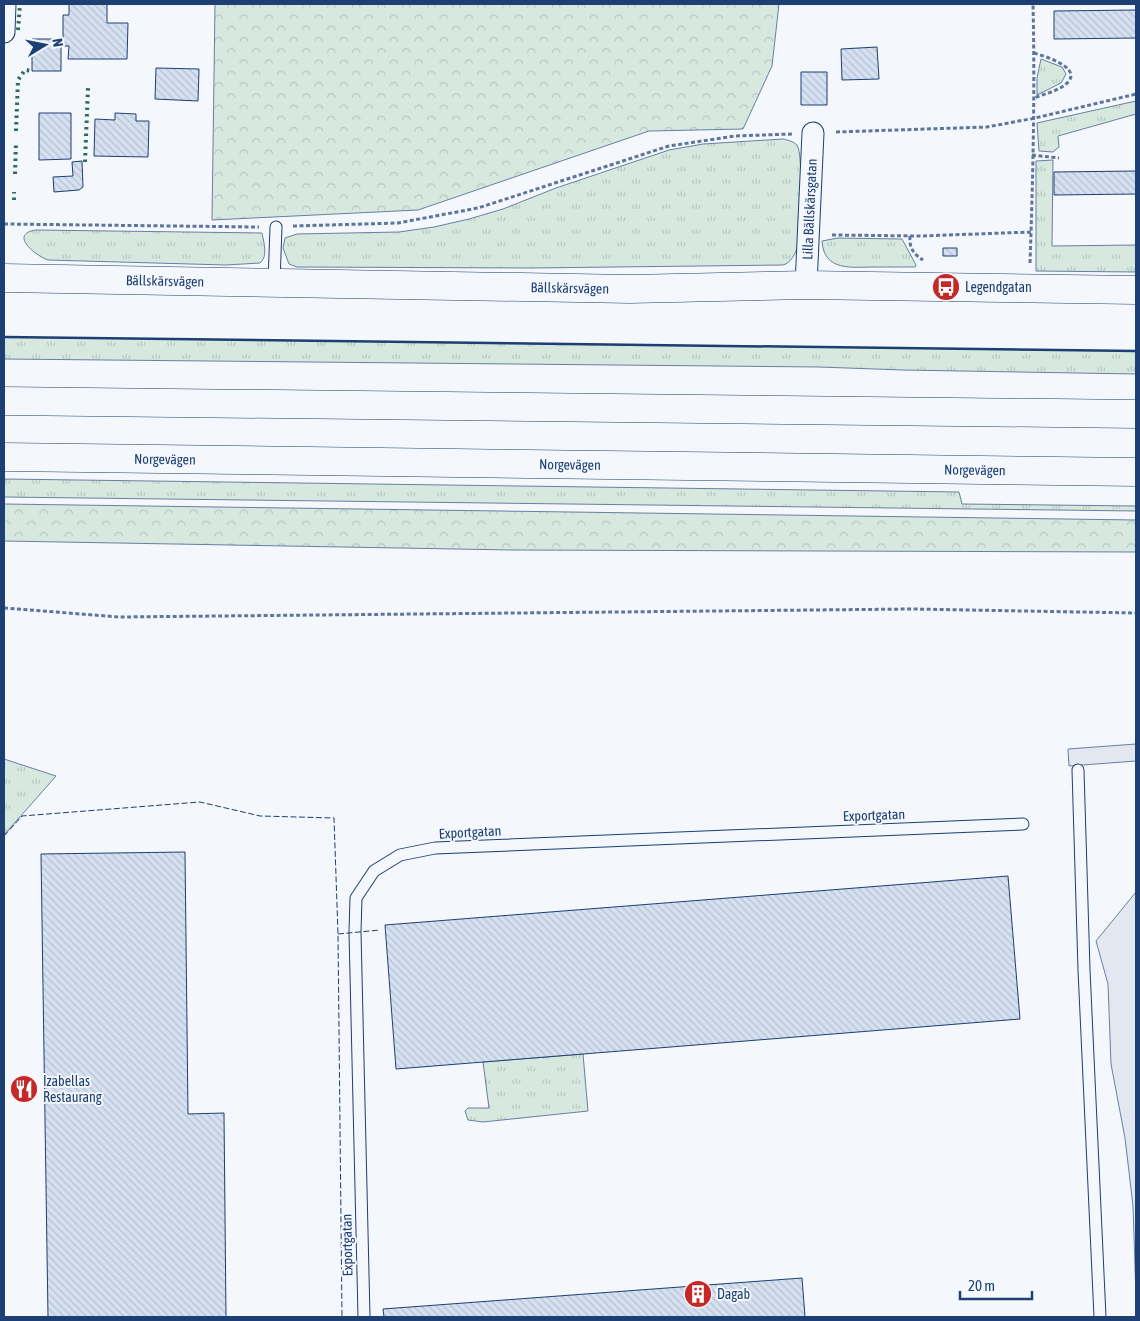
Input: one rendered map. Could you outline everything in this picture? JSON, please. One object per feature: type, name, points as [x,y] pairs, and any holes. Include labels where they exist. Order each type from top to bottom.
[{"type":"main road","name":"Bällskärsvägen","points":[[4,278],[630,289],[806,285],[1136,290]]},
{"type":"main road","points":[[4,400],[1136,414]]},
{"type":"main road","name":"Norgevägen","points":[[4,457],[1136,472]]},
{"type":"street","points":[[4,32],[5,4]]},
{"type":"street","name":"Lilla Bällskärsgatan","points":[[806,285],[813,133]]},
{"type":"lane","points":[[274,282],[276,227]]},
{"type":"lane","points":[[1078,770],[1084,970],[1100,1317]]},
{"type":"lane","name":"Exportgatan","points":[[364,1317],[355,932],[356,898],[374,871],[400,855],[436,848],[1023,824]]},
{"type":"path","points":[[1029,288],[1032,155],[1035,118],[1033,4]]},
{"type":"path","points":[[1034,53],[1049,57],[1066,66],[1070,71],[1070,80],[1065,85],[1034,98]]},
{"type":"path","points":[[4,224],[276,227],[398,223],[478,208],[669,146],[735,136],[987,127],[1035,118],[1136,94]]},
{"type":"path","points":[[1032,155],[1059,158]]},
{"type":"path","points":[[809,237],[825,235],[910,236],[1031,232]]},
{"type":"path","points":[[910,236],[911,248],[916,256],[922,260],[929,260]]},
{"type":"path","points":[[4,608],[119,617],[913,609],[1136,613]]},
{"type":"green space","points":[[215,4],[779,4],[772,66],[743,129],[649,131],[418,210],[212,220]]},
{"type":"green space","points":[[1041,59],[1062,67],[1066,74],[1061,83],[1037,95],[1037,78]]},
{"type":"green space","points":[[1136,101],[1136,114],[1058,136],[1059,147],[1053,152],[1039,151],[1037,123]]},
{"type":"green space","points":[[783,139],[797,145],[801,177],[798,246],[794,255],[783,265],[531,268],[297,267],[289,264],[283,248],[285,238],[297,234],[399,232],[469,219],[503,209],[556,188],[669,150],[703,144]]},
{"type":"green space","points":[[1053,160],[1052,246],[1136,245],[1136,272],[1036,271],[1036,161]]},
{"type":"green space","points":[[36,230],[262,233],[265,254],[260,263],[226,265],[48,260],[32,250],[24,240],[24,236],[28,232]]},
{"type":"green space","points":[[838,238],[902,239],[916,265],[915,267],[841,266],[828,258],[822,241]]},
{"type":"green space","points":[[4,337],[1136,351],[1136,374],[819,367],[4,359]]},
{"type":"green space","points":[[4,479],[959,492],[962,504],[1136,506],[1136,511],[4,497]]},
{"type":"green space","points":[[4,504],[1136,520],[1136,552],[512,550],[4,541]]},
{"type":"green space","points":[[4,759],[56,776],[4,835]]},
{"type":"green space","points":[[583,1054],[588,1111],[483,1122],[468,1120],[465,1111],[468,1108],[489,1108],[483,1062]]},
{"type":"shaded area","points":[[1136,744],[1136,761],[1069,766],[1068,749]]},
{"type":"shaded area","points":[[1136,892],[1136,1297],[1133,1206],[1125,1138],[1111,1064],[1108,984],[1096,941]]},
{"type":"building","points":[[69,4],[107,4],[107,23],[128,23],[127,59],[68,59],[69,46],[63,46],[63,15],[69,15]]},
{"type":"building","points":[[1136,10],[1136,38],[1054,39],[1054,11]]},
{"type":"building","points":[[32,39],[61,39],[61,71],[32,71]]},
{"type":"building","points":[[877,47],[879,79],[842,80],[841,49]]},
{"type":"building","points":[[156,68],[199,69],[198,101],[155,99]]},
{"type":"building","points":[[801,72],[827,72],[827,105],[801,105]]},
{"type":"building","points":[[39,113],[71,113],[71,159],[39,160]]},
{"type":"building","points":[[115,113],[136,114],[136,121],[149,121],[148,157],[94,156],[95,119],[115,120]]},
{"type":"building","points":[[82,161],[83,187],[79,190],[54,192],[53,177],[73,176],[72,162]]},
{"type":"building","points":[[1136,171],[1136,194],[1054,195],[1054,172]]},
{"type":"building","points":[[943,248],[957,248],[957,256],[943,256]]},
{"type":"building","points":[[185,852],[188,1114],[224,1113],[226,1317],[48,1317],[41,854]]},
{"type":"building","points":[[1008,876],[1020,1019],[396,1069],[385,925]]},
{"type":"building","name":"Dagab","points":[[802,1278],[805,1317],[384,1317],[383,1309]]},
{"type":"hedge","points":[[18,30],[20,4]]},
{"type":"hedge","points":[[16,131],[18,80],[25,70],[32,71]]},
{"type":"hedge","points":[[85,162],[88,88]]},
{"type":"hedge","points":[[15,174],[16,142]]},
{"type":"hedge","points":[[14,192],[14,200]]},
{"type":"fence","points":[[4,836],[22,816],[200,802],[260,816],[334,818],[338,934],[342,1317]]},
{"type":"fence","points":[[338,934],[380,930]]},
{"type":"wall","points":[[4,337],[1136,351]]},
{"type":"place","name":"Legendgatan","points":[[946,287]]},
{"type":"place","name":"Izabellas Restaurang","points":[[24,1089]]},
{"type":"place","name":"Dagab","points":[[698,1294]]}]
